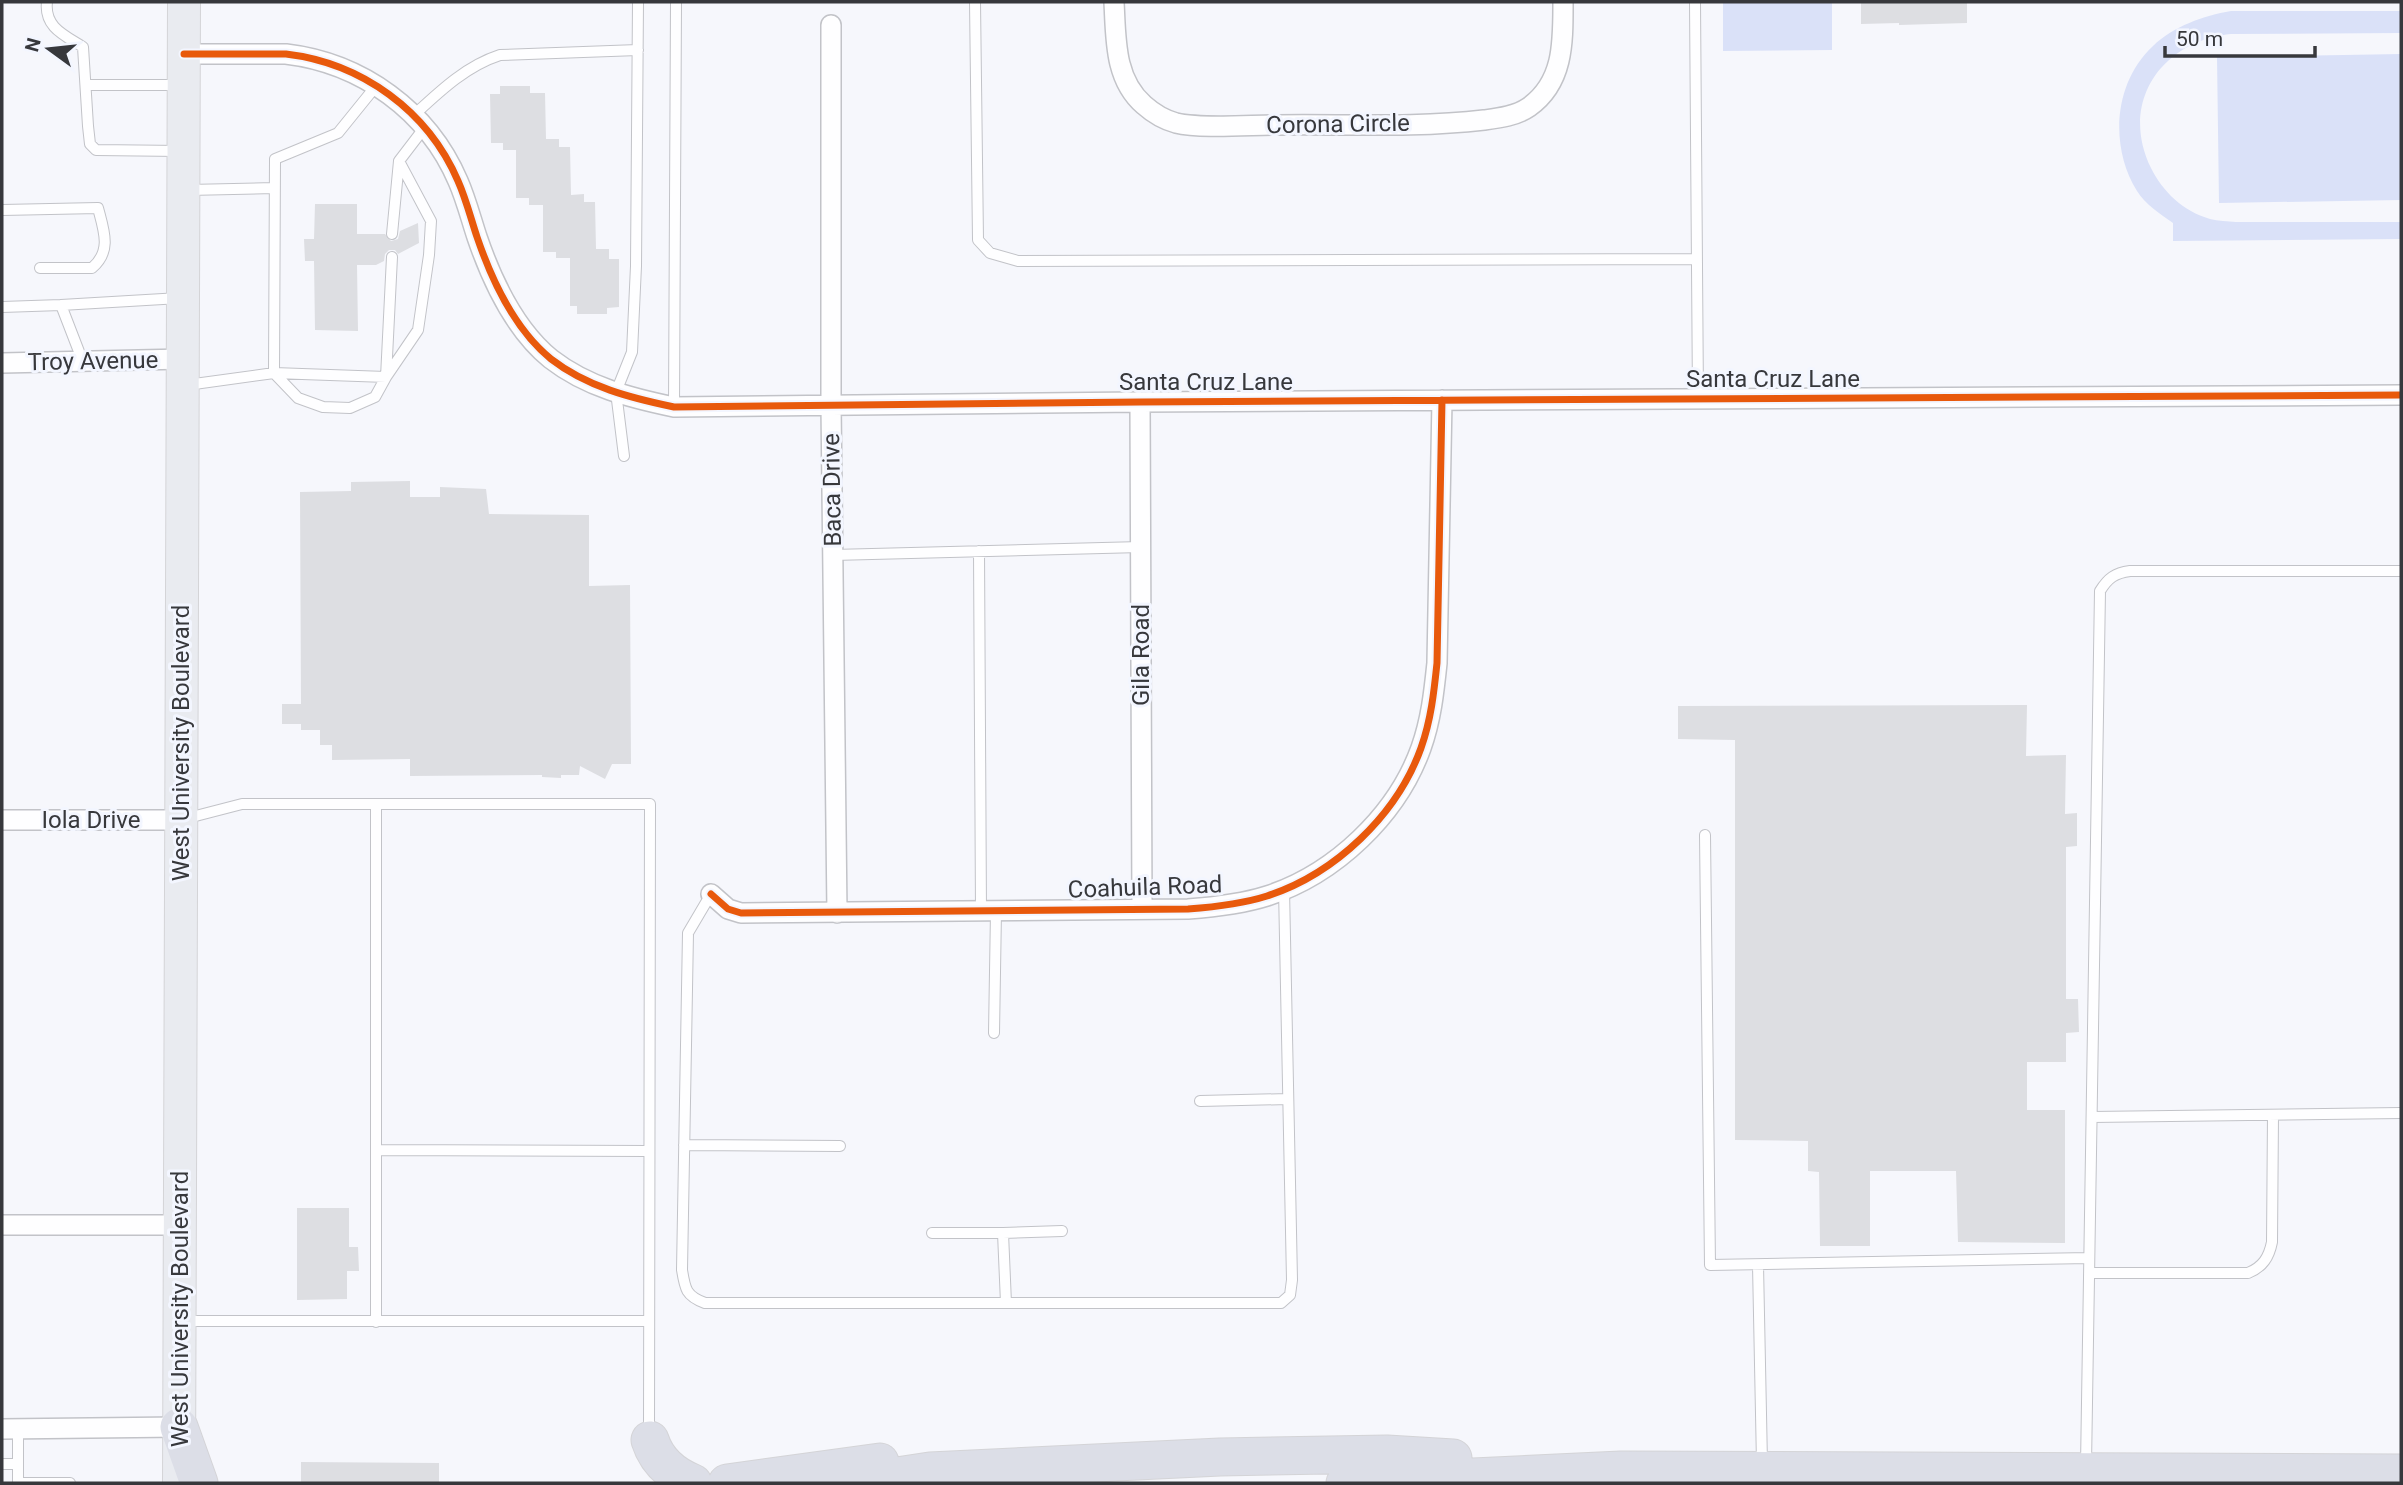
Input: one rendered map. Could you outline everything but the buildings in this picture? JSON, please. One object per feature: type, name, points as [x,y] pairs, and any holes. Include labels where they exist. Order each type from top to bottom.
[{"type":"highway","points":[[179,1427],[199,1483]]},
{"type":"highway","points":[[650,1440],[659,1460],[671,1471],[693,1483]]},
{"type":"highway","points":[[727,1483],[876,1462],[1065,1451],[1132,1461]]},
{"type":"highway","points":[[850,1483],[930,1471],[1220,1457],[1387,1454],[1621,1470]]},
{"type":"highway","points":[[1345,1483],[1621,1470],[2401,1473]]},
{"type":"main road","name":"West University Boulevard","points":[[179,1483],[184,2]]},
{"type":"street","name":"Corona Circle","points":[[1114,2],[1117,54],[1122,75],[1132,93],[1145,106],[1177,124],[1222,125],[1427,123],[1484,120],[1513,115],[1527,109],[1542,96],[1553,81],[1559,65],[1563,36],[1563,2]]},
{"type":"street","name":"Baca Drive","points":[[831,25],[831,405],[837,913]]},
{"type":"street","name":"Santa Cruz Lane","points":[[184,54],[303,56],[354,72],[401,102],[420,121],[441,150],[458,181],[488,267],[500,293],[530,337],[550,358],[573,374],[616,392],[674,407],[1140,401],[2401,395]]},
{"type":"street","name":"Troy Avenue","points":[[2,363],[83,362],[184,372]]},
{"type":"street","name":"Coahuila Road","points":[[711,894],[728,909],[741,913],[1188,909],[1226,906],[1268,896],[1308,878],[1344,853],[1376,823],[1401,788],[1420,749],[1432,707],[1437,663],[1443,400]]},
{"type":"street","name":"Gila Road","points":[[1140,401],[1142,908]]},
{"type":"street","name":"Iola Drive","points":[[2,820],[181,820]]},
{"type":"street","points":[[2,1225],[180,1225]]},
{"type":"street","points":[[10,1429],[179,1427]]},
{"type":"lane","points":[[47,2],[46,13],[52,25],[83,47],[90,144],[96,150],[184,151]]},
{"type":"lane","points":[[624,456],[616,392],[632,352],[636,266],[638,2]]},
{"type":"lane","points":[[674,407],[676,2]]},
{"type":"lane","points":[[975,2],[978,240],[990,253],[1018,261],[1697,259]]},
{"type":"lane","points":[[1695,2],[1698,399]]},
{"type":"lane","points":[[392,234],[399,161],[420,121],[467,71],[484,60],[500,55],[638,50]]},
{"type":"lane","points":[[87,85],[184,85]]},
{"type":"lane","points":[[376,86],[338,133],[275,159],[274,373],[298,398],[323,407],[350,408],[375,397],[418,330],[431,221],[399,161]]},
{"type":"lane","points":[[184,190],[274,188]]},
{"type":"lane","points":[[2,210],[98,208],[106,237],[102,260],[92,268],[40,268]]},
{"type":"lane","points":[[386,377],[392,257]]},
{"type":"lane","points":[[2,307],[184,298]]},
{"type":"lane","points":[[61,305],[83,362]]},
{"type":"lane","points":[[184,372],[386,377]]},
{"type":"lane","points":[[833,555],[1141,547]]},
{"type":"lane","points":[[979,551],[994,1033]]},
{"type":"lane","points":[[2086,1472],[2101,591],[2110,577],[2119,572],[2130,571],[2401,571]]},
{"type":"lane","points":[[181,820],[242,803],[650,804],[650,1440]]},
{"type":"lane","points":[[376,804],[376,1322]]},
{"type":"lane","points":[[1705,835],[1710,1265],[2089,1258]]},
{"type":"lane","points":[[711,894],[688,933],[682,1270],[685,1287],[692,1298],[705,1303],[1281,1303],[1290,1295],[1292,1280],[1283,889]]},
{"type":"lane","points":[[1200,1101],[1288,1099]]},
{"type":"lane","points":[[2092,1117],[2401,1114]]},
{"type":"lane","points":[[2089,1273],[2248,1273],[2263,1264],[2270,1253],[2272,1242],[2273,1115]]},
{"type":"lane","points":[[684,1145],[840,1146]]},
{"type":"lane","points":[[376,1150],[649,1151]]},
{"type":"lane","points":[[932,1233],[1062,1231]]},
{"type":"lane","points":[[1003,1233],[1006,1303]]},
{"type":"lane","points":[[1758,1265],[1762,1471]]},
{"type":"lane","points":[[179,1321],[649,1321]]},
{"type":"lane","points":[[10,1429],[18,1464],[18,1483],[70,1483]]},
{"type":"lane","points":[[2,1464],[18,1464]]},
{"type":"shaded area","points":[[1723,2],[1832,2],[1832,50],[1723,51]]},
{"type":"shaded area","points":[[2231,11],[2401,11],[2401,33],[2231,34],[2206,39],[2184,49],[2166,62],[2153,79],[2144,99],[2140,121],[2142,144],[2161,185],[2183,206],[2210,219],[2236,222],[2401,222],[2401,239],[2173,241],[2173,223],[2144,200],[2128,173],[2119,135],[2123,96],[2140,61],[2161,39],[2189,23]]},
{"type":"shaded area","points":[[2401,54],[2401,200],[2219,203],[2217,57]]},
{"type":"cycle path","points":[[184,54],[286,54],[314,59],[341,68],[389,95],[410,112],[445,156],[461,188],[497,287],[515,319],[538,347],[565,369],[594,384],[674,407],[2401,395]]},
{"type":"cycle path","points":[[711,894],[728,909],[741,913],[1188,909],[1258,899],[1316,873],[1360,839],[1380,818],[1410,773],[1427,727],[1437,663],[1442,400]]}]
